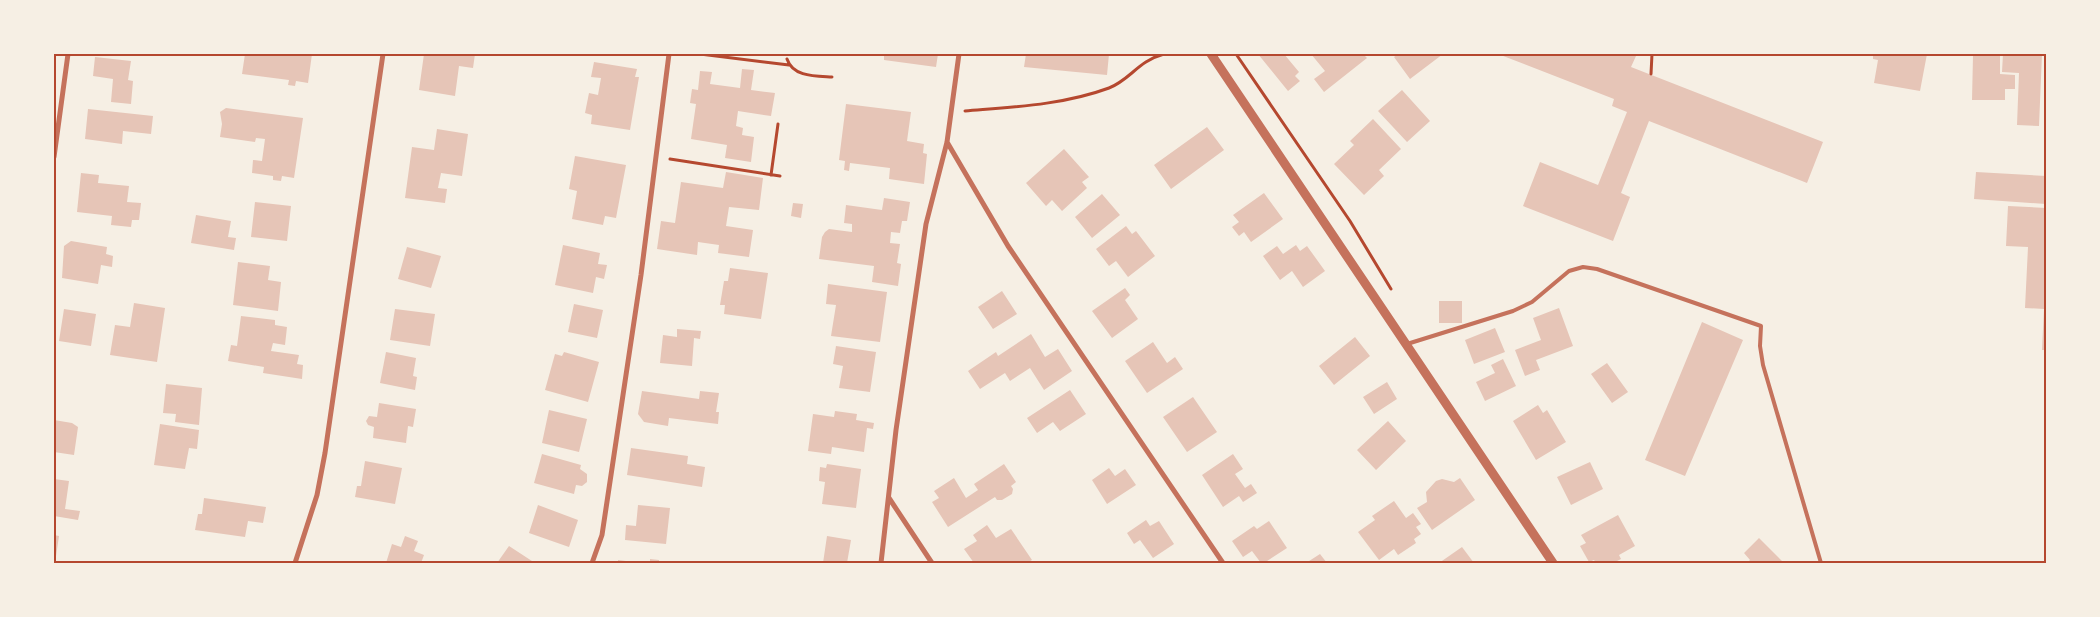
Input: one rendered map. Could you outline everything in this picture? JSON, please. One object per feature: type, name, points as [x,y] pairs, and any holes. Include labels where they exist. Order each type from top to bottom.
[{"type":"street","points":[[54,157],[68,54]]},
{"type":"street","points":[[295,563],[316,495],[326,453],[383,54]]},
{"type":"street","points":[[592,563],[602,535],[641,275],[669,54]]},
{"type":"street","points":[[881,563],[926,224],[947,142],[959,54]]},
{"type":"street","points":[[1211,54],[1553,563]]},
{"type":"street","points":[[947,142],[1008,246],[1222,563]]},
{"type":"street","points":[[889,497],[932,563]]},
{"type":"lane","points":[[1405,345],[1513,311],[1532,302],[1569,271],[1582,267],[1597,268],[1762,326],[1760,346],[1762,365],[1821,563]]},
{"type":"path","points":[[700,54],[789,65]]},
{"type":"path","points":[[952,112],[1060,101],[1092,93],[1112,87],[1152,57],[1164,54]]},
{"type":"path","points":[[1236,54],[1350,222],[1396,298]]},
{"type":"path","points":[[1651,74],[1652,54]]},
{"type":"path","points":[[787,59],[789,65],[795,71],[803,74],[832,77]]},
{"type":"path","points":[[771,175],[778,124]]},
{"type":"path","points":[[656,157],[780,176]]},
{"type":"building","points":[[245,54],[312,54],[308,83],[296,81],[295,86],[288,85],[289,80],[242,74]]},
{"type":"building","points":[[424,54],[475,54],[473,68],[459,66],[455,96],[419,90]]},
{"type":"building","points":[[884,54],[938,54],[936,67],[884,60]]},
{"type":"building","points":[[1026,54],[1109,54],[1107,75],[1024,67]]},
{"type":"building","points":[[1258,54],[1284,54],[1299,72],[1295,76],[1300,81],[1288,91]]},
{"type":"building","points":[[1311,54],[1363,54],[1367,58],[1324,92],[1314,79],[1325,71]]},
{"type":"building","points":[[1398,54],[1443,54],[1410,79],[1394,57]]},
{"type":"building","points":[[1498,54],[1629,54],[1636,56],[1631,67],[1823,142],[1807,183],[1649,121],[1621,193],[1630,197],[1613,241],[1523,206],[1540,162],[1598,185],[1627,112],[1612,106],[1614,99]]},
{"type":"building","points":[[1873,54],[1927,54],[1920,91],[1874,83],[1878,60],[1873,59]]},
{"type":"building","points":[[1994,54],[2000,54],[2000,74],[2015,75],[2015,89],[2005,89],[2005,100],[1972,100],[1973,56],[1994,56]]},
{"type":"building","points":[[2003,54],[2042,54],[2039,126],[2017,125],[2019,73],[2002,72]]},
{"type":"building","points":[[95,57],[131,61],[128,80],[133,81],[131,104],[111,102],[113,79],[93,76]]},
{"type":"building","points":[[594,62],[637,69],[635,77],[639,77],[630,130],[591,124],[592,115],[585,113],[589,93],[598,95],[601,78],[591,77]]},
{"type":"building","points":[[742,69],[754,70],[751,90],[775,93],[771,116],[738,111],[736,126],[743,128],[742,135],[754,137],[751,162],[725,158],[727,145],[691,139],[696,104],[690,103],[692,89],[698,90],[700,71],[712,72],[710,84],[740,88]]},
{"type":"building","points":[[1402,90],[1430,121],[1407,142],[1378,111]]},
{"type":"building","points":[[846,104],[911,112],[907,141],[924,144],[923,153],[927,154],[924,184],[889,179],[890,168],[850,163],[849,171],[844,170],[845,161],[839,160]]},
{"type":"building","points":[[226,108],[303,118],[294,178],[282,176],[281,181],[273,180],[273,176],[252,173],[253,160],[262,161],[265,139],[256,138],[255,142],[220,137],[222,124],[220,112]]},
{"type":"building","points":[[88,109],[153,116],[151,134],[123,131],[122,144],[85,139]]},
{"type":"building","points":[[1373,119],[1401,149],[1379,170],[1384,176],[1364,195],[1334,164],[1354,145],[1350,141]]},
{"type":"building","points":[[1207,127],[1224,150],[1171,189],[1154,165]]},
{"type":"building","points":[[437,129],[468,134],[462,176],[441,173],[438,188],[447,189],[445,203],[405,198],[412,147],[434,150]]},
{"type":"building","points":[[1064,149],[1089,177],[1082,182],[1087,188],[1062,211],[1052,200],[1046,206],[1026,183]]},
{"type":"building","points":[[575,156],[626,165],[616,218],[605,216],[603,225],[572,219],[577,191],[569,189]]},
{"type":"building","points":[[726,172],[763,178],[759,210],[729,207],[726,226],[753,230],[749,257],[718,253],[719,245],[698,242],[697,255],[657,249],[661,221],[675,223],[681,182],[723,188]]},
{"type":"building","points":[[1976,172],[2046,176],[2046,204],[1974,199]]},
{"type":"building","points":[[81,173],[99,175],[98,183],[129,186],[127,202],[141,203],[139,220],[132,220],[131,227],[111,225],[112,216],[77,212]]},
{"type":"building","points":[[1264,193],[1283,219],[1251,242],[1244,232],[1239,236],[1232,227],[1239,222],[1233,215]]},
{"type":"building","points":[[1102,194],[1120,215],[1092,238],[1075,217]]},
{"type":"building","points":[[884,198],[910,202],[907,221],[902,221],[900,233],[891,232],[890,243],[900,244],[897,263],[901,264],[898,286],[872,282],[874,266],[819,259],[822,237],[825,232],[829,229],[852,232],[852,224],[844,223],[846,205],[882,210]]},
{"type":"building","points":[[255,202],[291,206],[287,241],[251,237]]},
{"type":"building","points":[[793,203],[803,204],[801,218],[791,216]]},
{"type":"building","points":[[2008,206],[2046,208],[2046,350],[2042,350],[2044,309],[2025,308],[2028,247],[2006,246]]},
{"type":"building","points":[[196,215],[231,221],[228,237],[236,238],[234,250],[191,243]]},
{"type":"building","points":[[1126,226],[1132,234],[1136,231],[1155,256],[1128,277],[1116,261],[1109,266],[1096,249]]},
{"type":"building","points":[[71,241],[107,247],[106,254],[113,256],[112,267],[101,265],[98,284],[62,278],[64,246]]},
{"type":"building","points":[[563,245],[600,253],[598,264],[607,265],[604,279],[596,277],[593,293],[555,285]]},
{"type":"building","points":[[1296,245],[1300,251],[1307,246],[1325,271],[1303,287],[1292,271],[1280,280],[1263,256],[1277,246],[1283,254]]},
{"type":"building","points":[[407,247],[441,256],[431,288],[398,279]]},
{"type":"building","points":[[238,262],[270,266],[268,280],[281,282],[278,311],[233,305]]},
{"type":"building","points":[[730,268],[768,273],[761,319],[724,314],[725,305],[720,305],[724,281],[728,281]]},
{"type":"building","points":[[828,284],[887,292],[880,342],[831,336],[836,305],[826,304]]},
{"type":"building","points":[[1125,288],[1130,295],[1125,300],[1138,319],[1112,338],[1092,311]]},
{"type":"building","points":[[1002,291],[1017,314],[993,329],[978,307]]},
{"type":"building","points":[[1439,301],[1462,301],[1462,323],[1439,323]]},
{"type":"building","points":[[134,303],[165,308],[157,362],[110,355],[115,325],[130,327]]},
{"type":"building","points":[[574,304],[603,310],[597,338],[568,332]]},
{"type":"building","points":[[1559,308],[1573,346],[1536,360],[1540,370],[1525,376],[1515,350],[1541,340],[1533,318]]},
{"type":"building","points":[[64,309],[96,314],[91,346],[59,341]]},
{"type":"building","points":[[395,309],[435,314],[430,346],[390,340]]},
{"type":"building","points":[[241,316],[275,320],[275,325],[287,327],[285,345],[273,343],[271,351],[299,355],[297,364],[303,365],[302,379],[263,373],[264,367],[228,361],[231,345],[237,346]]},
{"type":"building","points":[[1702,322],[1743,340],[1685,476],[1645,460]]},
{"type":"building","points":[[1495,328],[1505,352],[1474,364],[1465,340]]},
{"type":"building","points":[[677,329],[701,331],[700,339],[694,338],[692,366],[660,363],[663,335],[677,337]]},
{"type":"building","points":[[1031,334],[1045,357],[1058,349],[1072,371],[1044,390],[1030,368],[1010,381],[1005,373],[980,389],[968,371],[996,352],[998,356]]},
{"type":"building","points":[[1355,337],[1370,356],[1334,385],[1319,366]]},
{"type":"building","points":[[1153,342],[1167,363],[1175,357],[1183,369],[1147,393],[1125,361]]},
{"type":"building","points":[[836,346],[876,352],[870,392],[839,388],[843,366],[833,364]]},
{"type":"building","points":[[386,352],[416,358],[413,376],[417,377],[415,390],[380,383]]},
{"type":"building","points":[[564,352],[599,362],[588,402],[545,390],[555,354],[562,356]]},
{"type":"building","points":[[1503,359],[1516,386],[1485,401],[1476,382],[1495,373],[1491,365]]},
{"type":"building","points":[[1607,363],[1628,392],[1612,403],[1591,374]]},
{"type":"building","points":[[1387,382],[1397,399],[1374,414],[1363,397]]},
{"type":"building","points":[[166,384],[202,388],[199,425],[175,422],[176,414],[163,413]]},
{"type":"building","points":[[1070,390],[1086,414],[1060,431],[1053,422],[1037,433],[1027,418]]},
{"type":"building","points":[[642,391],[699,399],[700,391],[719,393],[716,412],[719,412],[718,424],[669,418],[668,426],[644,422],[638,414]]},
{"type":"building","points":[[1193,397],[1217,432],[1187,452],[1163,417]]},
{"type":"building","points":[[379,403],[416,409],[413,427],[408,426],[406,443],[373,438],[374,427],[368,425],[366,421],[369,416],[377,417]]},
{"type":"building","points":[[1538,405],[1543,413],[1547,410],[1566,442],[1536,460],[1513,421]]},
{"type":"building","points":[[549,410],[587,419],[579,452],[542,443]]},
{"type":"building","points":[[835,411],[857,414],[856,420],[874,423],[873,429],[867,428],[864,452],[832,447],[831,454],[808,451],[813,414],[834,417]]},
{"type":"building","points":[[54,420],[72,423],[78,427],[74,455],[54,452]]},
{"type":"building","points":[[1388,421],[1406,441],[1376,470],[1357,450]]},
{"type":"building","points":[[160,424],[199,430],[197,449],[189,448],[185,469],[154,465]]},
{"type":"building","points":[[631,448],[688,456],[687,464],[705,467],[702,487],[627,475]]},
{"type":"building","points":[[542,454],[581,465],[580,469],[587,474],[587,482],[582,486],[576,485],[574,494],[534,483]]},
{"type":"building","points":[[1233,454],[1243,469],[1235,474],[1245,488],[1251,484],[1257,493],[1243,502],[1239,496],[1223,507],[1202,475]]},
{"type":"building","points":[[365,461],[402,468],[395,504],[355,497],[357,486],[361,486]]},
{"type":"building","points":[[1590,462],[1603,489],[1571,505],[1557,477]]},
{"type":"building","points":[[827,464],[861,469],[856,508],[822,504],[825,482],[819,481],[820,467],[826,468]]},
{"type":"building","points":[[1004,464],[1016,482],[1011,486],[1013,489],[1012,494],[1002,500],[997,500],[995,497],[948,527],[932,502],[939,498],[934,491],[954,478],[966,498],[978,490],[974,484]]},
{"type":"building","points":[[1109,468],[1115,476],[1125,469],[1136,485],[1107,504],[1092,480]]},
{"type":"building","points":[[1460,478],[1475,500],[1432,530],[1417,508],[1427,502],[1426,492],[1436,481],[1442,479],[1454,482]]},
{"type":"building","points":[[54,479],[69,481],[65,509],[80,511],[78,520],[54,516]]},
{"type":"building","points":[[204,498],[266,507],[263,523],[248,521],[245,537],[195,530],[198,514],[202,514]]},
{"type":"building","points":[[1394,501],[1406,518],[1413,513],[1421,524],[1416,527],[1421,534],[1414,539],[1416,543],[1398,555],[1394,549],[1379,560],[1358,532],[1375,520],[1372,516]]},
{"type":"building","points":[[538,505],[578,520],[569,547],[529,533]]},
{"type":"building","points":[[638,505],[670,508],[666,544],[625,540],[626,525],[636,526]]},
{"type":"building","points":[[1618,515],[1635,546],[1619,555],[1621,559],[1613,563],[1596,563],[1594,560],[1589,562],[1580,546],[1586,543],[1581,535]]},
{"type":"building","points":[[1146,520],[1150,526],[1159,521],[1174,544],[1153,558],[1140,540],[1134,544],[1127,533]]},
{"type":"building","points":[[1269,521],[1287,548],[1264,563],[1261,563],[1252,551],[1243,557],[1232,541],[1254,526],[1257,529]]},
{"type":"building","points":[[987,525],[996,538],[1011,529],[1032,560],[1027,563],[974,563],[964,549],[977,541],[973,535]]},
{"type":"building","points":[[54,535],[59,536],[55,563],[54,563]]},
{"type":"building","points":[[405,536],[418,541],[414,551],[424,555],[421,563],[386,563],[392,544],[401,547]]},
{"type":"building","points":[[827,536],[851,540],[847,563],[823,563]]},
{"type":"building","points":[[1759,538],[1784,563],[1747,563],[1750,560],[1744,553]]},
{"type":"building","points":[[509,546],[535,563],[497,563]]},
{"type":"building","points":[[1462,547],[1474,563],[1439,563]]},
{"type":"building","points":[[1320,554],[1327,563],[1306,563]]},
{"type":"building","points":[[650,559],[659,560],[659,563],[650,563]]},
{"type":"building","points":[[618,560],[634,562],[634,563],[618,563]]}]
